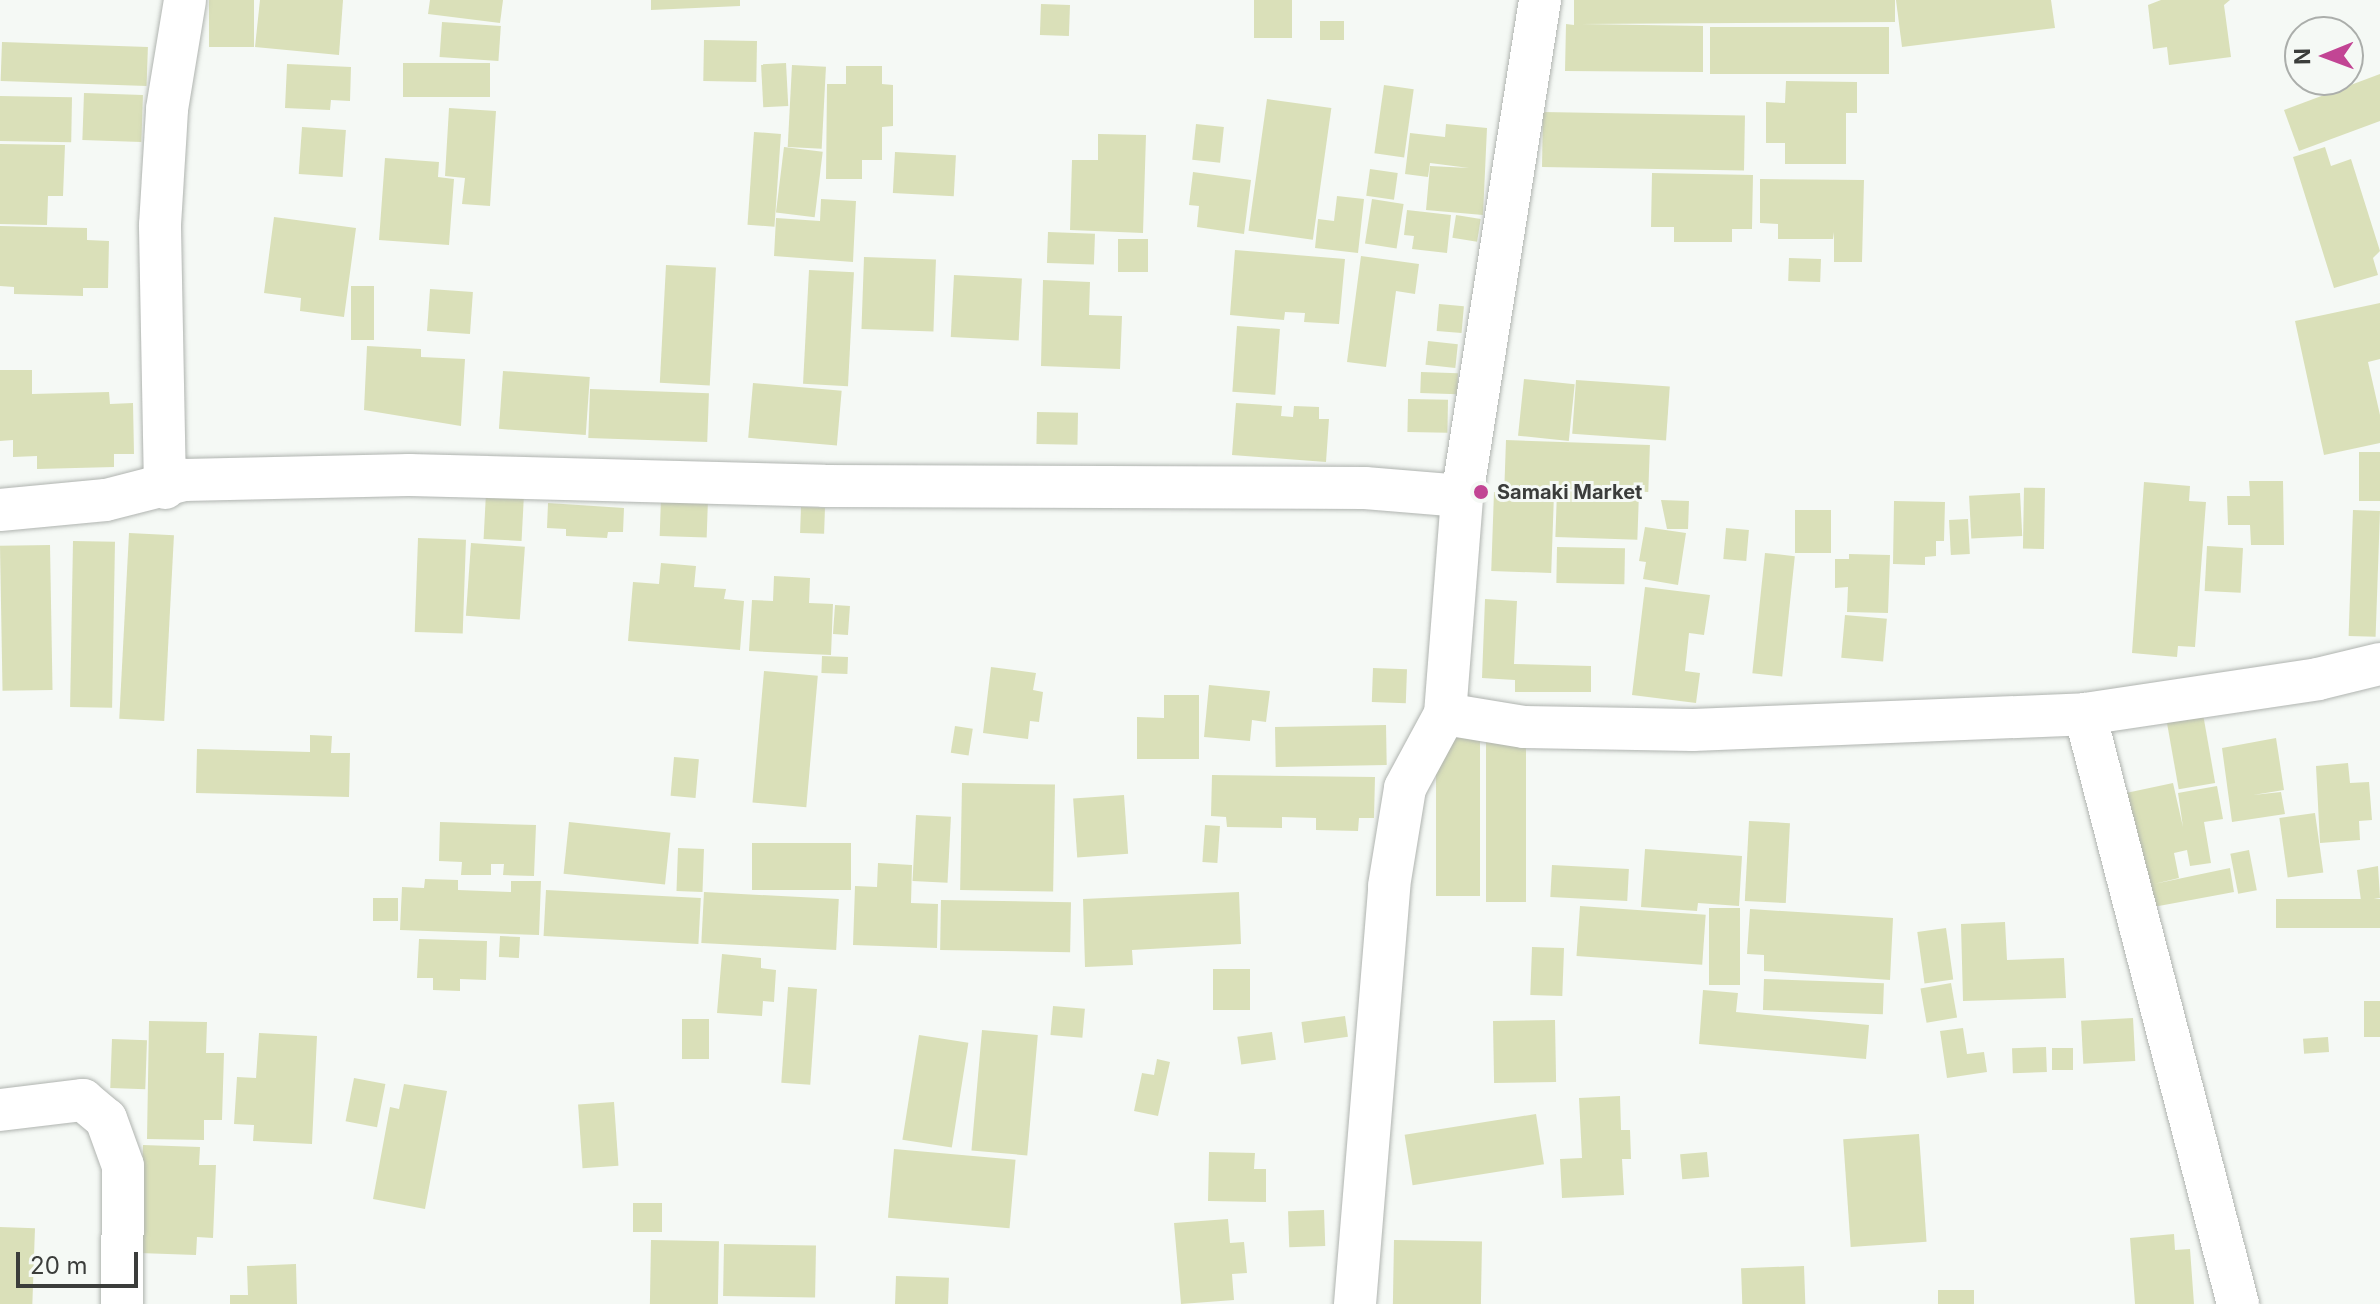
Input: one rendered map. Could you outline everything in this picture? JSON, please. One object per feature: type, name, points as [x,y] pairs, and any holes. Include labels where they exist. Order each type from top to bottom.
[{"type":"street","points":[[165,488],[160,225],[167,109],[185,0]]},
{"type":"street","points":[[1355,1304],[1389,886],[1405,788],[1445,714],[1462,496],[1540,0]]},
{"type":"street","points":[[0,510],[165,488],[198,479],[409,475],[824,486],[1365,488],[1462,496]]},
{"type":"street","points":[[1445,714],[1524,727],[1693,730],[2085,714],[2318,679],[2380,664]]},
{"type":"street","points":[[2085,714],[2238,1304]]},
{"type":"street","points":[[0,1110],[83,1100],[106,1119],[123,1166],[122,1304]]},
{"type":"building","points":[[209,0],[254,0],[254,47],[209,47]]},
{"type":"building","points":[[260,0],[343,0],[339,55],[255,47]]},
{"type":"building","points":[[430,0],[503,0],[500,23],[428,14]]},
{"type":"building","points":[[651,0],[740,0],[740,6],[651,10]]},
{"type":"building","points":[[1254,0],[1292,0],[1292,38],[1254,38]]},
{"type":"building","points":[[1574,0],[1895,0],[1895,22],[1581,24],[1703,26],[1703,72],[1565,71],[1566,24],[1574,25]]},
{"type":"building","points":[[1896,0],[2051,0],[2055,28],[1902,47]]},
{"type":"building","points":[[2161,0],[2230,0],[2224,5],[2231,57],[2169,65],[2167,47],[2153,49],[2148,5]]},
{"type":"building","points":[[1041,4],[1070,5],[1069,36],[1040,35]]},
{"type":"building","points":[[1320,21],[1344,21],[1344,40],[1320,40]]},
{"type":"building","points":[[442,22],[501,26],[498,61],[440,57]]},
{"type":"building","points":[[1710,27],[1889,27],[1889,74],[1710,74]]},
{"type":"building","points":[[704,40],[757,41],[756,82],[703,81]]},
{"type":"building","points":[[2,42],[148,47],[147,86],[1,81]]},
{"type":"building","points":[[403,63],[490,63],[490,97],[403,97]]},
{"type":"building","points":[[786,63],[788,106],[763,107],[761,64]]},
{"type":"building","points":[[287,64],[351,67],[350,101],[331,100],[330,110],[285,108]]},
{"type":"building","points":[[792,65],[826,67],[822,149],[788,147]]},
{"type":"building","points":[[846,66],[882,66],[882,84],[893,85],[893,126],[882,127],[882,160],[862,160],[862,179],[826,179],[827,84],[846,84]]},
{"type":"building","points":[[2380,74],[2380,121],[2299,151],[2284,110],[2321,96],[2364,96],[2364,80]]},
{"type":"building","points":[[1786,81],[1857,82],[1857,113],[1846,113],[1846,164],[1785,164],[1785,143],[1766,143],[1766,102],[1785,103]]},
{"type":"building","points":[[1384,85],[1414,89],[1404,158],[1374,153]]},
{"type":"building","points":[[84,93],[143,95],[141,142],[82,140]]},
{"type":"building","points":[[0,96],[72,97],[71,142],[0,141]]},
{"type":"building","points":[[1267,99],[1331,108],[1313,240],[1248,231]]},
{"type":"building","points":[[449,108],[496,111],[490,206],[462,204],[465,178],[445,176]]},
{"type":"building","points":[[1543,112],[1745,116],[1744,171],[1542,167]]},
{"type":"building","points":[[1196,124],[1224,127],[1220,163],[1192,160]]},
{"type":"building","points":[[1446,124],[1487,128],[1483,215],[1426,210],[1430,166],[1469,168],[1430,163],[1428,177],[1405,174],[1410,133],[1445,137]]},
{"type":"building","points":[[302,127],[346,130],[343,177],[299,174]]},
{"type":"building","points":[[754,132],[781,134],[774,227],[748,225]]},
{"type":"building","points":[[1098,134],[1146,135],[1143,233],[1070,230],[1072,160],[1098,160]]},
{"type":"building","points":[[0,144],[65,145],[63,196],[48,196],[47,225],[0,224]]},
{"type":"building","points":[[784,147],[823,152],[815,217],[776,213]]},
{"type":"building","points":[[2325,147],[2331,166],[2351,159],[2380,251],[2373,258],[2378,275],[2334,288],[2293,157]]},
{"type":"building","points":[[895,152],[956,155],[954,196],[893,193]]},
{"type":"building","points":[[385,158],[439,162],[438,177],[454,179],[449,245],[379,240]]},
{"type":"building","points":[[1370,169],[1398,173],[1394,200],[1366,196]]},
{"type":"building","points":[[1193,172],[1251,180],[1244,234],[1197,227],[1199,206],[1189,205]]},
{"type":"building","points":[[1652,173],[1753,175],[1752,229],[1732,229],[1732,242],[1674,242],[1674,227],[1651,227]]},
{"type":"building","points":[[1760,179],[1864,180],[1862,262],[1834,262],[1834,232],[1833,239],[1778,239],[1778,224],[1760,223]]},
{"type":"building","points":[[1337,196],[1364,199],[1358,253],[1315,248],[1318,219],[1334,221]]},
{"type":"building","points":[[821,199],[856,201],[853,262],[774,256],[776,218],[820,221]]},
{"type":"building","points":[[1372,199],[1404,204],[1397,248],[1365,243]]},
{"type":"building","points":[[1407,210],[1451,215],[1447,253],[1412,249],[1414,236],[1404,235]]},
{"type":"building","points":[[1456,215],[1481,219],[1477,242],[1452,238]]},
{"type":"building","points":[[274,217],[356,228],[344,317],[300,311],[301,298],[264,293]]},
{"type":"building","points":[[0,226],[87,228],[87,240],[109,241],[108,288],[83,288],[83,296],[14,294],[14,287],[0,286]]},
{"type":"building","points":[[1048,232],[1095,234],[1094,265],[1047,263]]},
{"type":"building","points":[[1118,239],[1148,239],[1148,272],[1118,272]]},
{"type":"building","points":[[1235,250],[1345,259],[1339,324],[1304,322],[1305,313],[1285,312],[1284,320],[1230,315]]},
{"type":"building","points":[[1361,256],[1419,264],[1415,294],[1396,291],[1386,367],[1347,362]]},
{"type":"building","points":[[864,257],[936,260],[933,331],[861,329]]},
{"type":"building","points":[[1789,258],[1821,259],[1820,282],[1788,281]]},
{"type":"building","points":[[666,265],[716,268],[710,385],[660,383]]},
{"type":"building","points":[[809,270],[854,272],[848,386],[803,384]]},
{"type":"building","points":[[954,275],[1022,279],[1019,340],[951,337]]},
{"type":"building","points":[[1043,280],[1090,282],[1089,315],[1122,316],[1120,369],[1041,366]]},
{"type":"building","points":[[351,286],[374,286],[374,340],[351,340]]},
{"type":"building","points":[[430,289],[473,292],[470,334],[427,331]]},
{"type":"building","points":[[2380,303],[2380,359],[2368,362],[2380,415],[2380,443],[2324,455],[2295,321]]},
{"type":"building","points":[[1439,304],[1464,306],[1462,333],[1437,331]]},
{"type":"building","points":[[1237,326],[1280,329],[1275,395],[1232,392]]},
{"type":"building","points":[[1428,341],[1458,344],[1455,368],[1425,365]]},
{"type":"building","points":[[367,346],[421,349],[421,357],[465,359],[461,426],[364,410]]},
{"type":"building","points":[[0,370],[32,370],[32,394],[109,392],[110,404],[133,403],[134,454],[114,454],[114,467],[37,469],[37,456],[13,457],[13,440],[0,441]]},
{"type":"building","points":[[503,371],[590,377],[586,435],[499,429]]},
{"type":"building","points":[[1421,372],[1458,373],[1457,394],[1420,393]]},
{"type":"building","points":[[1524,379],[1575,384],[1569,441],[1518,436]]},
{"type":"building","points":[[1576,380],[1670,387],[1666,440],[1572,434]]},
{"type":"building","points":[[753,383],[842,391],[837,446],[748,438]]},
{"type":"building","points":[[590,389],[709,393],[707,442],[588,438]]},
{"type":"building","points":[[1408,399],[1448,400],[1447,433],[1407,432]]},
{"type":"building","points":[[1236,403],[1282,406],[1281,416],[1293,417],[1294,406],[1319,407],[1319,419],[1329,419],[1326,462],[1232,455]]},
{"type":"building","points":[[1037,412],[1078,413],[1077,445],[1036,444]]},
{"type":"building","points":[[1506,440],[1650,445],[1648,492],[1504,487]]},
{"type":"building","points":[[2359,452],[2380,452],[2380,501],[2359,501]]},
{"type":"building","points":[[2249,481],[2283,481],[2284,545],[2251,545],[2250,525],[2228,525],[2227,496],[2250,496]]},
{"type":"building","points":[[2144,482],[2190,486],[2189,501],[2206,502],[2195,647],[2178,646],[2177,657],[2132,653]]},
{"type":"building","points":[[2024,488],[2045,488],[2044,549],[2023,549]]},
{"type":"building","points":[[1557,491],[1639,494],[1637,540],[1555,537]]},
{"type":"building","points":[[1494,492],[1554,494],[1551,573],[1491,571]]},
{"type":"building","points":[[486,493],[524,495],[522,541],[484,539]]},
{"type":"building","points":[[2020,493],[2022,536],[1971,539],[1969,496]]},
{"type":"building","points":[[661,498],[708,500],[707,538],[660,536]]},
{"type":"building","points":[[1661,500],[1689,501],[1688,529],[1667,529]]},
{"type":"building","points":[[1894,501],[1945,502],[1944,541],[1936,541],[1936,556],[1925,557],[1925,565],[1893,564]]},
{"type":"building","points":[[548,503],[624,508],[623,532],[608,532],[607,538],[566,536],[566,529],[547,528]]},
{"type":"building","points":[[801,507],[825,508],[824,534],[800,533]]},
{"type":"building","points":[[1795,510],[1831,510],[1831,553],[1795,553]]},
{"type":"building","points":[[2353,510],[2380,511],[2376,637],[2349,636]]},
{"type":"building","points":[[1968,519],[1970,554],[1951,555],[1949,520]]},
{"type":"building","points":[[1645,527],[1686,533],[1678,585],[1643,579],[1646,562],[1639,561]]},
{"type":"building","points":[[1726,528],[1749,530],[1746,561],[1723,559]]},
{"type":"building","points":[[129,533],[174,535],[164,721],[119,719]]},
{"type":"building","points":[[418,538],[466,540],[463,634],[415,632]]},
{"type":"building","points":[[73,541],[115,542],[112,708],[70,707]]},
{"type":"building","points":[[471,543],[525,547],[520,620],[466,616]]},
{"type":"building","points":[[50,545],[53,690],[3,691],[0,546]]},
{"type":"building","points":[[2207,546],[2243,548],[2241,593],[2205,591]]},
{"type":"building","points":[[1557,547],[1625,548],[1624,584],[1556,583]]},
{"type":"building","points":[[1765,553],[1795,556],[1782,676],[1752,673]]},
{"type":"building","points":[[1849,554],[1890,555],[1888,613],[1847,612],[1848,587],[1835,588],[1835,559],[1849,559]]},
{"type":"building","points":[[661,563],[696,566],[694,587],[726,589],[724,599],[744,601],[740,650],[628,641],[633,582],[659,584]]},
{"type":"building","points":[[774,576],[810,578],[809,603],[833,604],[831,655],[749,651],[752,600],[773,601]]},
{"type":"building","points":[[1645,587],[1710,595],[1704,635],[1689,633],[1685,671],[1700,673],[1696,703],[1632,695]]},
{"type":"building","points":[[1485,599],[1517,601],[1514,664],[1591,666],[1591,692],[1515,692],[1515,680],[1482,678]]},
{"type":"building","points":[[835,605],[850,606],[848,635],[833,634]]},
{"type":"building","points":[[1845,615],[1887,619],[1883,661],[1841,658]]},
{"type":"building","points":[[822,656],[848,657],[847,674],[821,673]]},
{"type":"building","points":[[991,667],[1036,673],[1033,690],[1043,692],[1039,722],[1030,721],[1028,739],[983,733]]},
{"type":"building","points":[[1373,668],[1407,669],[1406,703],[1372,702]]},
{"type":"building","points":[[764,671],[818,676],[806,807],[752,802]]},
{"type":"building","points":[[1209,685],[1270,691],[1266,722],[1252,720],[1250,741],[1204,737]]},
{"type":"building","points":[[1164,695],[1199,695],[1199,759],[1137,759],[1137,717],[1164,718]]},
{"type":"building","points":[[2203,714],[2215,783],[2179,789],[2167,720]]},
{"type":"building","points":[[1386,725],[1387,765],[1276,767],[1275,727]]},
{"type":"building","points":[[955,726],[973,729],[969,755],[951,753]]},
{"type":"building","points":[[310,735],[332,736],[331,753],[350,753],[349,797],[196,793],[197,749],[310,752]]},
{"type":"building","points":[[1436,737],[1480,737],[1480,896],[1436,896]]},
{"type":"building","points":[[2276,738],[2284,790],[2253,795],[2281,792],[2285,814],[2232,822],[2222,748]]},
{"type":"building","points":[[1486,739],[1526,739],[1526,902],[1486,902]]},
{"type":"building","points":[[674,757],[699,759],[696,798],[671,796]]},
{"type":"building","points":[[2348,763],[2350,783],[2369,782],[2372,820],[2359,821],[2360,840],[2320,843],[2316,766]]},
{"type":"building","points":[[1212,775],[1375,777],[1374,818],[1359,818],[1358,831],[1316,830],[1316,818],[1282,817],[1282,828],[1227,827],[1226,817],[1211,816]]},
{"type":"building","points":[[962,783],[1055,785],[1053,892],[960,890]]},
{"type":"building","points":[[2173,783],[2183,827],[2178,793],[2217,786],[2223,819],[2204,822],[2211,863],[2190,866],[2187,850],[2174,853],[2179,878],[2154,884],[2230,868],[2234,892],[2148,908],[2126,793]]},
{"type":"building","points":[[1124,795],[1128,854],[1077,857],[1073,799]]},
{"type":"building","points":[[2315,813],[2323,872],[2288,877],[2279,818]]},
{"type":"building","points":[[916,815],[951,817],[947,883],[913,881]]},
{"type":"building","points":[[1749,821],[1790,823],[1786,903],[1745,901]]},
{"type":"building","points":[[440,822],[536,825],[534,876],[503,875],[504,864],[491,864],[491,875],[461,875],[462,862],[439,861]]},
{"type":"building","points":[[569,822],[670,833],[665,884],[564,874]]},
{"type":"building","points":[[1205,825],[1220,826],[1217,863],[1202,862]]},
{"type":"building","points":[[752,843],[851,843],[851,890],[752,890]]},
{"type":"building","points":[[678,848],[704,849],[702,892],[676,891]]},
{"type":"building","points":[[1645,849],[1742,856],[1739,906],[1698,903],[1697,911],[1641,907]]},
{"type":"building","points":[[2249,850],[2257,890],[2238,894],[2230,854]]},
{"type":"building","points":[[878,863],[912,865],[911,903],[938,904],[937,948],[853,945],[855,886],[877,887]]},
{"type":"building","points":[[1552,865],[1629,869],[1627,901],[1550,897]]},
{"type":"building","points":[[2378,866],[2380,898],[2361,901],[2357,870]]},
{"type":"building","points":[[425,879],[458,880],[458,890],[511,892],[511,881],[541,881],[539,935],[400,930],[402,887],[424,888]]},
{"type":"building","points":[[546,890],[701,898],[698,944],[544,936]]},
{"type":"building","points":[[704,892],[839,899],[836,950],[701,943]]},
{"type":"building","points":[[1239,892],[1241,944],[1132,950],[1133,965],[1085,967],[1083,899]]},
{"type":"building","points":[[373,898],[398,898],[398,921],[373,921]]},
{"type":"building","points":[[2276,899],[2380,899],[2380,928],[2276,928]]},
{"type":"building","points":[[941,900],[1071,902],[1070,952],[940,950]]},
{"type":"building","points":[[1580,906],[1706,915],[1702,965],[1577,956]]},
{"type":"building","points":[[1709,908],[1740,908],[1740,985],[1709,985]]},
{"type":"building","points":[[1750,909],[1893,918],[1890,980],[1764,971],[1764,955],[1747,954]]},
{"type":"building","points":[[2005,922],[2007,960],[2064,958],[2066,998],[1963,1001],[1961,924]]},
{"type":"building","points":[[1946,928],[1953,979],[1925,984],[1917,932]]},
{"type":"building","points":[[500,936],[520,937],[519,958],[499,957]]},
{"type":"building","points":[[419,939],[487,941],[486,980],[460,979],[460,991],[433,990],[433,978],[417,978]]},
{"type":"building","points":[[1532,947],[1564,948],[1562,996],[1530,995]]},
{"type":"building","points":[[722,954],[761,958],[761,968],[776,970],[774,1002],[763,1001],[762,1016],[717,1013]]},
{"type":"building","points":[[1213,969],[1250,969],[1250,1010],[1213,1010]]},
{"type":"building","points":[[1764,979],[1884,983],[1883,1014],[1763,1010]]},
{"type":"building","points":[[1951,983],[1957,1017],[1927,1023],[1920,988]]},
{"type":"building","points":[[788,987],[817,989],[810,1085],[781,1083]]},
{"type":"building","points":[[1703,990],[1738,993],[1736,1012],[1869,1025],[1866,1059],[1699,1044]]},
{"type":"building","points":[[2364,1001],[2380,1001],[2380,1037],[2364,1037]]},
{"type":"building","points":[[1053,1006],[1085,1009],[1082,1038],[1050,1035]]},
{"type":"building","points":[[1345,1016],[1348,1037],[1304,1043],[1301,1022]]},
{"type":"building","points":[[2133,1018],[2135,1061],[2083,1064],[2081,1021]]},
{"type":"building","points":[[682,1019],[709,1019],[709,1059],[682,1059]]},
{"type":"building","points":[[1555,1020],[1556,1082],[1494,1083],[1493,1021]]},
{"type":"building","points":[[149,1021],[207,1022],[206,1053],[224,1053],[222,1120],[204,1120],[204,1140],[147,1139]]},
{"type":"building","points":[[1963,1028],[1967,1054],[1984,1052],[1987,1072],[1947,1078],[1940,1031]]},
{"type":"building","points":[[982,1030],[1038,1035],[1027,1155],[971,1151]]},
{"type":"building","points":[[1272,1032],[1276,1060],[1241,1065],[1237,1037]]},
{"type":"building","points":[[259,1033],[317,1036],[312,1144],[253,1141],[254,1125],[234,1124],[237,1077],[256,1078]]},
{"type":"building","points":[[919,1035],[968,1043],[952,1148],[902,1140]]},
{"type":"building","points":[[2328,1037],[2329,1052],[2304,1054],[2303,1039]]},
{"type":"building","points":[[112,1039],[147,1040],[145,1089],[110,1088]]},
{"type":"building","points":[[2046,1047],[2047,1072],[2013,1073],[2012,1048]]},
{"type":"building","points":[[2052,1048],[2073,1048],[2073,1070],[2052,1070]]},
{"type":"building","points":[[1157,1059],[1170,1062],[1158,1116],[1134,1111],[1142,1073],[1154,1075]]},
{"type":"building","points":[[354,1078],[385,1084],[377,1127],[346,1121]]},
{"type":"building","points":[[404,1084],[447,1091],[425,1209],[373,1199],[390,1107],[399,1109]]},
{"type":"building","points":[[1620,1096],[1621,1130],[1630,1130],[1631,1159],[1622,1159],[1624,1195],[1562,1198],[1560,1159],[1582,1158],[1579,1098]]},
{"type":"building","points":[[614,1102],[618,1166],[583,1168],[578,1105]]},
{"type":"building","points":[[1536,1114],[1544,1164],[1413,1185],[1405,1135]]},
{"type":"building","points":[[1919,1134],[1927,1242],[1851,1247],[1843,1139]]},
{"type":"building","points":[[143,1145],[200,1147],[199,1165],[216,1165],[213,1238],[197,1237],[196,1255],[139,1253]]},
{"type":"building","points":[[894,1149],[1016,1160],[1010,1228],[888,1218]]},
{"type":"building","points":[[1209,1152],[1255,1153],[1254,1169],[1266,1169],[1266,1202],[1208,1201]]},
{"type":"building","points":[[1707,1152],[1709,1177],[1682,1179],[1680,1154]]},
{"type":"building","points":[[633,1203],[662,1203],[662,1232],[633,1232]]},
{"type":"building","points":[[1324,1210],[1325,1246],[1289,1247],[1288,1211]]},
{"type":"building","points":[[1228,1219],[1230,1243],[1244,1242],[1247,1273],[1232,1274],[1234,1300],[1181,1304],[1174,1223]]},
{"type":"building","points":[[0,1227],[35,1228],[32,1304],[0,1304]]},
{"type":"building","points":[[2174,1234],[2175,1250],[2190,1249],[2194,1304],[2135,1304],[2130,1238]]},
{"type":"building","points":[[651,1240],[719,1241],[718,1304],[650,1304]]},
{"type":"building","points":[[1394,1240],[1482,1242],[1481,1304],[1393,1304]]},
{"type":"building","points":[[724,1244],[816,1246],[815,1298],[723,1296]]},
{"type":"building","points":[[296,1264],[297,1304],[230,1304],[230,1295],[248,1295],[247,1266]]},
{"type":"building","points":[[1804,1266],[1805,1304],[1742,1304],[1741,1268]]},
{"type":"building","points":[[896,1276],[949,1278],[948,1304],[895,1304]]},
{"type":"building","points":[[1938,1290],[1974,1290],[1974,1304],[1938,1304]]},
{"type":"place","name":"Samaki Market","points":[[1481,492]]}]
